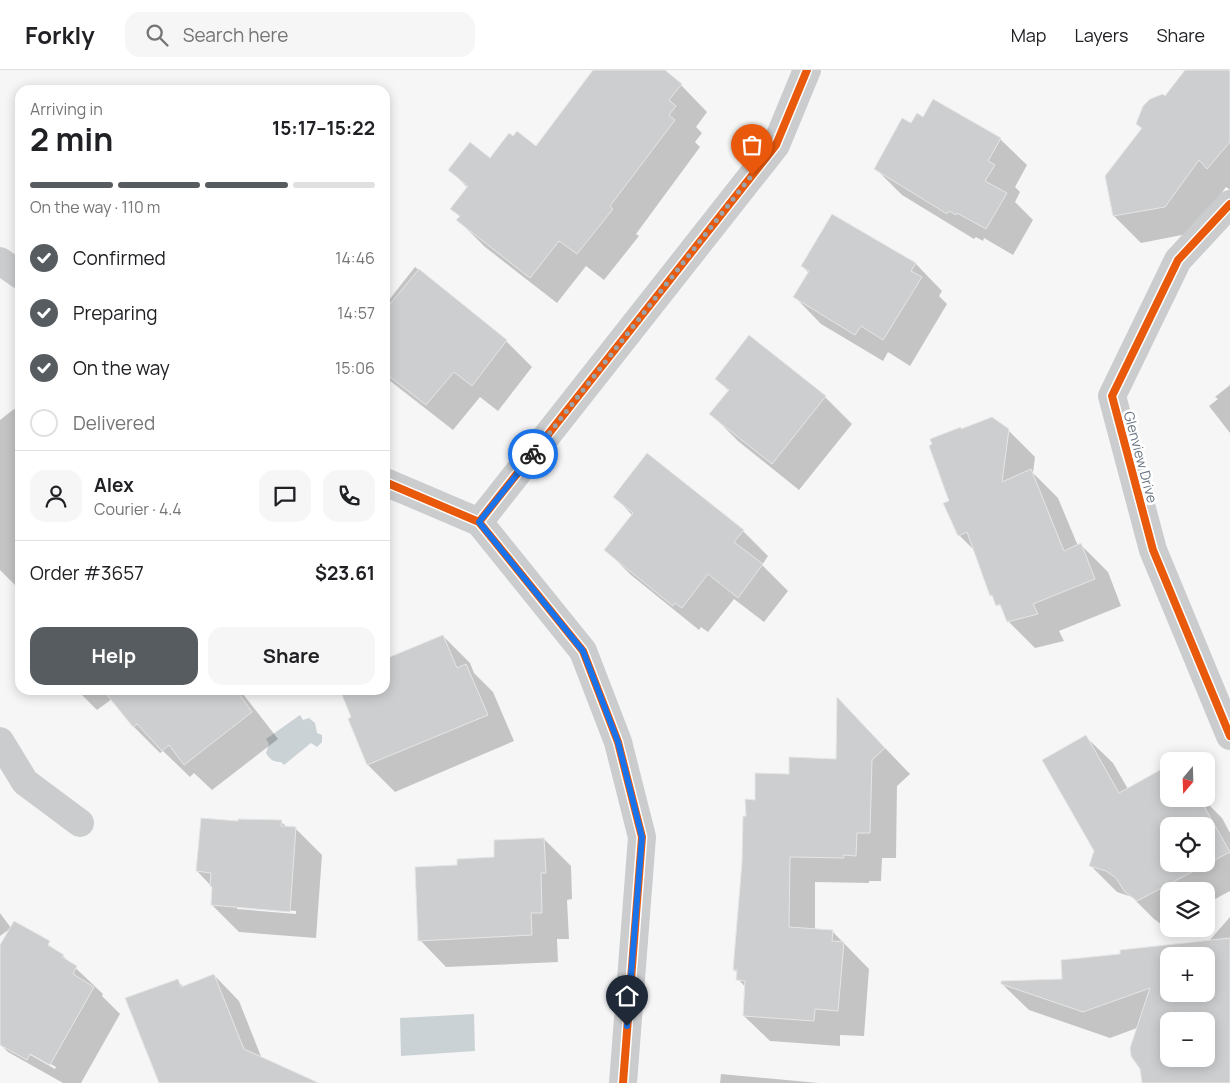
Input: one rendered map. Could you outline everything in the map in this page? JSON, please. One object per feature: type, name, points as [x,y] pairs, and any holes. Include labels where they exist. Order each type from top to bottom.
[{"type":"street","points":[[479,522],[776,145],[806,70]]},
{"type":"street","name":"Glenview Drive","points":[[1230,204],[1178,260],[1112,396],[1153,550],[1230,736]]},
{"type":"street","points":[[0,261],[15,272]]},
{"type":"street","points":[[390,484],[479,522],[583,651],[618,742],[642,837],[623,1083]]},
{"type":"street","points":[[0,742],[25,782],[80,823]]},
{"type":"shaded area","points":[[300,715],[303,720],[309,718],[315,723],[317,733],[322,735],[322,742],[317,747],[311,743],[284,765],[281,762],[272,760],[266,753],[269,744],[266,739]]},
{"type":"shaded area","points":[[474,1014],[475,1051],[401,1056],[400,1018]]},
{"type":"building","points":[[593,70],[665,70],[682,84],[669,100],[676,106],[669,115],[675,120],[610,206],[613,209],[577,254],[559,241],[530,278],[456,220],[460,216],[450,209],[468,186],[448,170],[470,142],[490,158],[509,133],[513,136],[517,131],[536,146]]},
{"type":"building","points":[[1185,70],[1230,70],[1230,142],[1207,169],[1199,160],[1165,207],[1113,216],[1105,176],[1142,128],[1136,124],[1143,106],[1150,99],[1163,94],[1165,96]]},
{"type":"building","points":[[933,99],[1001,138],[988,161],[995,165],[985,181],[1007,193],[986,229],[957,213],[956,215],[949,211],[947,214],[874,169],[902,118],[911,123],[917,113],[923,117]]},
{"type":"building","points":[[832,214],[916,263],[911,271],[922,277],[883,340],[861,326],[855,335],[793,297],[809,271],[801,266]]},
{"type":"building","points":[[419,269],[507,340],[472,386],[454,372],[426,405],[390,377],[390,304]]},
{"type":"building","points":[[749,335],[826,396],[772,464],[709,414],[729,390],[715,379]]},
{"type":"building","points":[[992,417],[1009,429],[1002,482],[1031,469],[1064,551],[1081,543],[1095,579],[1033,604],[1038,614],[1007,622],[1000,604],[996,606],[992,595],[990,596],[967,532],[958,536],[943,503],[949,501],[929,446],[932,444],[930,439]]},
{"type":"building","points":[[647,453],[744,530],[734,542],[763,564],[738,598],[708,574],[682,608],[675,603],[673,606],[604,550],[633,513],[613,497]]},
{"type":"building","points":[[443,635],[457,668],[466,664],[488,715],[367,765],[348,719],[351,717],[342,695],[390,695],[390,657]]},
{"type":"building","points":[[107,695],[240,695],[252,712],[184,765],[169,745],[162,751],[137,724],[133,727]]},
{"type":"building","points":[[837,697],[885,748],[872,760],[870,833],[857,833],[856,856],[843,855],[844,858],[790,857],[789,927],[833,930],[832,941],[844,942],[838,1011],[815,1009],[814,1021],[743,1016],[745,981],[736,980],[737,970],[733,970],[742,862],[743,816],[746,816],[745,799],[755,800],[755,773],[789,774],[789,757],[836,759]]},
{"type":"building","points":[[1086,735],[1119,793],[1160,770],[1160,808],[1205,808],[1210,817],[1160,817],[1160,872],[1192,872],[1173,882],[1160,882],[1160,889],[1137,901],[1125,892],[1116,878],[1106,871],[1089,866],[1094,851],[1042,760]]},
{"type":"building","points":[[201,818],[238,821],[238,819],[282,820],[281,826],[296,827],[290,912],[211,905],[211,873],[196,871]]},
{"type":"building","points":[[1215,826],[1230,852],[1215,860]]},
{"type":"building","points":[[544,838],[546,873],[541,873],[542,913],[531,913],[532,935],[418,941],[415,867],[457,865],[457,859],[494,857],[494,840]]},
{"type":"building","points":[[14,921],[50,941],[48,945],[64,955],[62,957],[77,966],[73,974],[94,987],[50,1065],[30,1054],[27,1060],[0,1045],[0,945]]},
{"type":"building","points":[[1230,938],[1230,1083],[1142,1083],[1140,1069],[1131,1056],[1130,1048],[1150,988],[1083,1012],[1001,984],[1001,981],[1062,979],[1061,960],[1120,954],[1120,950]]},
{"type":"building","points":[[214,974],[244,1049],[319,1083],[159,1083],[125,998],[178,979],[181,987]]},
{"type":"cycle path","points":[[479,522],[776,145],[807,70]]},
{"type":"cycle path","points":[[1230,204],[1178,260],[1112,396],[1153,550],[1230,736]]},
{"type":"cycle path","points":[[390,484],[479,522],[583,651],[618,742],[642,837],[623,1083]]},
{"type":"way so far","points":[[533,454],[752,175]]},
{"type":"route","points":[[533,454],[479,522],[583,651],[618,742],[642,837],[627,1026]]}]
